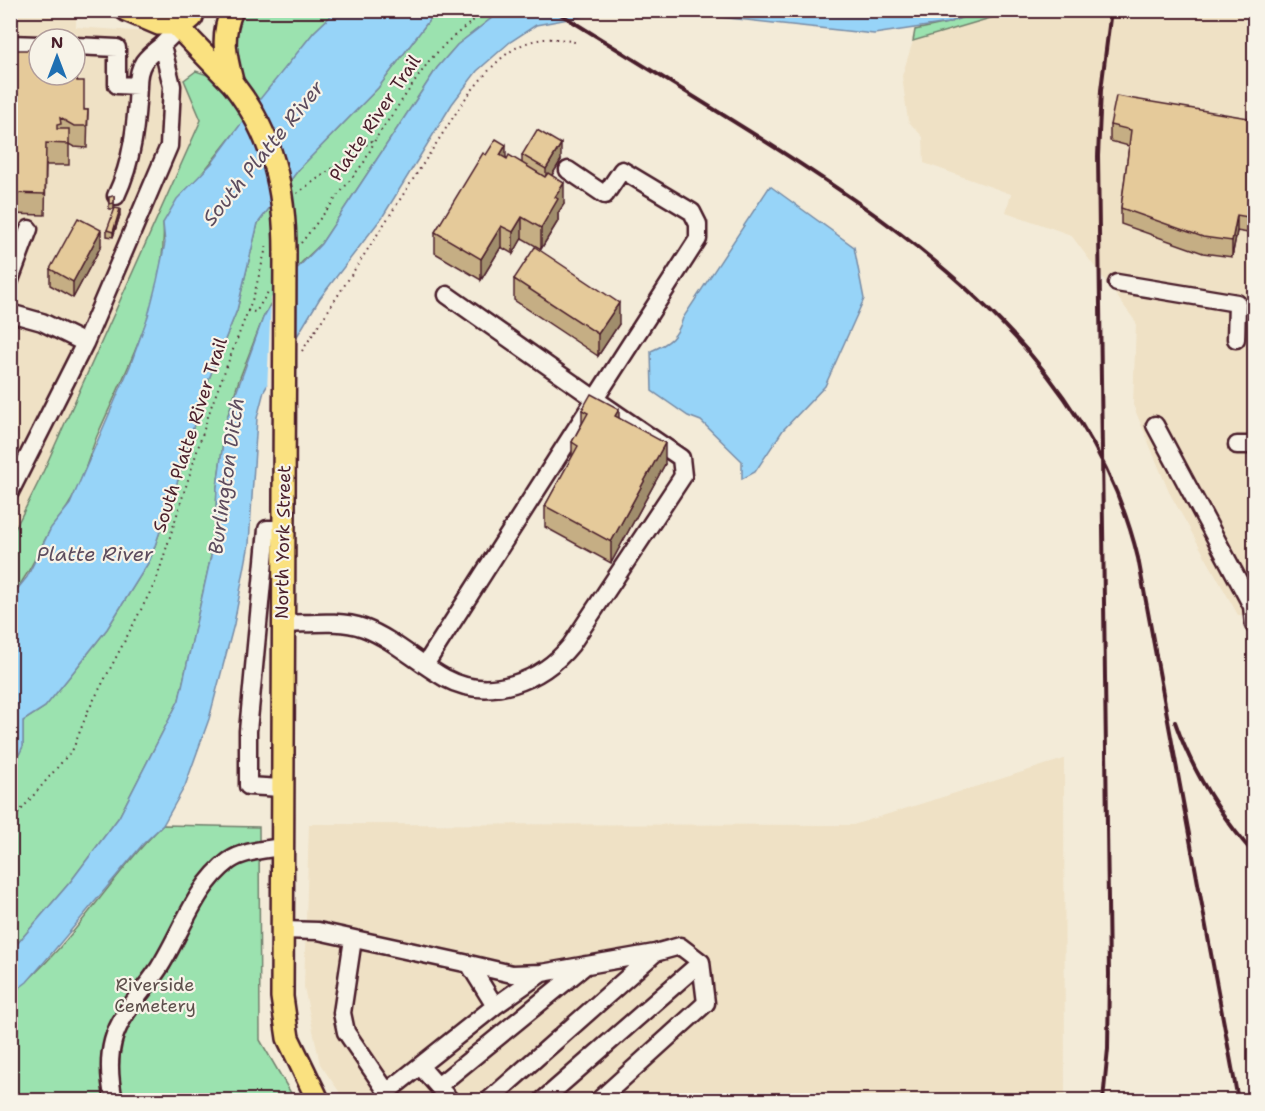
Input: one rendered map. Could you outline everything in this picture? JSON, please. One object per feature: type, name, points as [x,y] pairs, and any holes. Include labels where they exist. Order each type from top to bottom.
[{"type":"main road","points":[[126,10],[159,24],[187,17]]},
{"type":"main road","points":[[232,10],[224,34],[224,51],[233,84]]},
{"type":"main road","name":"North York Street","points":[[187,17],[257,118],[276,165],[284,203],[283,247],[278,284],[284,368],[282,997],[285,1025],[295,1056],[318,1101]]},
{"type":"lane","points":[[116,196],[127,173],[135,137],[139,67],[144,59],[162,45],[187,17]]},
{"type":"lane","points":[[10,44],[27,45]]},
{"type":"lane","points":[[10,492],[85,343],[169,146],[172,86],[162,45]]},
{"type":"lane","points":[[87,47],[117,48],[117,85],[138,86]]},
{"type":"lane","points":[[425,665],[698,239],[696,217],[692,212],[622,170],[610,198],[568,170]]},
{"type":"lane","points":[[10,280],[29,229]]},
{"type":"lane","points":[[1117,283],[1237,303],[1236,339]]},
{"type":"lane","points":[[282,624],[332,624],[362,627],[447,679],[482,688],[514,685],[546,670],[571,645],[683,476],[681,458],[447,295]]},
{"type":"lane","points":[[10,313],[42,322],[85,343]]},
{"type":"lane","points":[[1155,425],[1252,606],[1254,625]]},
{"type":"lane","points":[[1237,445],[1254,445]]},
{"type":"lane","points":[[281,788],[248,786],[248,731],[267,529],[283,529]]},
{"type":"lane","points":[[114,1101],[110,1063],[112,1042],[120,1023],[159,967],[207,882],[229,861],[243,854],[281,847]]},
{"type":"lane","points":[[282,930],[318,931],[512,974],[542,973],[655,953],[680,946],[701,962],[706,1003],[599,1101]]},
{"type":"lane","points":[[353,939],[342,1013],[346,1032],[391,1096],[420,1066],[495,1006],[542,973]]},
{"type":"lane","points":[[489,1101],[655,953]]},
{"type":"lane","points":[[543,1101],[701,962]]},
{"type":"lane","points":[[469,964],[495,1006]]},
{"type":"lane","points":[[438,1086],[586,965]]},
{"type":"lane","points":[[420,1066],[450,1101]]},
{"type":"path","name":"Platte River Trail","points":[[283,247],[305,240],[359,168],[376,138],[429,61],[486,10]]},
{"type":"path","points":[[284,368],[296,361],[465,99],[490,67],[520,44],[543,38],[561,38],[578,43]]},
{"type":"path","points":[[293,198],[376,138]]},
{"type":"path","name":"South Platte River Trail","points":[[10,823],[73,748],[88,711],[147,600],[188,488],[211,407],[247,310],[283,247]]},
{"type":"path","points":[[247,310],[256,312],[278,284]]},
{"type":"shaded area","points":[[1014,11],[1254,11],[1254,615],[1238,615],[1169,492],[1133,405],[1136,322],[1071,235],[1006,212],[1011,194],[924,163],[923,137],[908,121],[902,76],[913,41]]},
{"type":"shaded area","points":[[11,15],[76,16],[76,27],[27,27],[27,87],[87,87],[87,28],[164,33],[201,119],[39,481],[11,537]]},
{"type":"shaded area","points":[[1064,759],[1065,1100],[345,1100],[320,1064],[304,987],[309,824],[853,825]]},
{"type":"green space","points":[[240,11],[336,11],[314,32],[163,223],[163,250],[159,278],[152,305],[132,359],[97,436],[74,496],[50,530],[11,597],[11,537],[39,481],[201,120],[184,80],[196,71],[233,84],[230,48]]},
{"type":"green space","points":[[436,11],[501,11],[457,45],[437,68],[321,244],[302,262],[273,299],[263,318],[226,421],[217,487],[215,538],[179,700],[119,817],[71,881],[11,951],[10,772],[23,746],[23,721],[45,707],[78,666],[107,629],[150,560],[180,474],[202,396],[237,310],[258,223],[299,169],[378,88]]},
{"type":"green space","points":[[978,11],[1014,11],[913,41],[915,30],[948,23]]},
{"type":"green space","name":"Riverside Cemetery","points":[[163,825],[259,827],[260,1040],[295,1100],[11,1100],[11,994],[52,956],[143,845]]},
{"type":"water","points":[[978,10],[948,23],[874,34],[665,11]]},
{"type":"water","name":"Platte River","points":[[336,11],[436,11],[378,88],[299,169],[258,223],[237,310],[202,396],[180,474],[150,560],[107,629],[78,666],[45,707],[23,721],[23,746],[11,772],[11,597],[27,577],[51,528],[70,504],[130,366],[148,316],[157,281],[165,243],[163,223],[177,199],[212,163],[314,32]]},
{"type":"water","name":"Burlington Ditch","points":[[501,11],[612,11],[536,25],[510,42],[477,71],[452,104],[383,216],[320,298],[264,391],[257,418],[249,544],[234,624],[209,719],[185,786],[163,825],[143,844],[27,982],[11,994],[11,951],[71,881],[119,817],[179,700],[215,538],[217,487],[226,421],[263,318],[284,282],[321,244],[437,68],[457,45]]},
{"type":"water","points":[[770,186],[854,247],[864,299],[825,386],[783,430],[755,472],[742,479],[742,461],[701,421],[688,416],[652,391],[651,351],[668,342],[675,335],[683,318]]},
{"type":"pier","points":[[295,265],[297,345],[267,390],[271,298]]},
{"type":"building","points":[[10,50],[27,50],[27,87],[84,87],[84,110],[88,110],[87,126],[74,126],[60,118],[61,124],[57,125],[57,129],[69,129],[69,144],[46,143],[45,194],[10,193],[10,183],[16,183],[17,103],[10,103]]},
{"type":"building","points":[[1116,96],[1254,119],[1254,218],[1237,215],[1232,241],[1203,237],[1121,208],[1131,130],[1110,125]]},
{"type":"building","points":[[537,130],[561,144],[546,169],[522,155]]},
{"type":"building","points":[[496,139],[506,145],[500,155],[507,159],[509,155],[545,177],[548,173],[564,183],[555,197],[558,199],[541,228],[522,217],[513,232],[501,226],[481,259],[435,232],[483,153],[486,155]]},
{"type":"building","points":[[114,196],[114,203],[109,204],[109,197]]},
{"type":"building","points":[[115,208],[120,209],[113,232],[107,230]]},
{"type":"building","points":[[78,218],[101,230],[73,282],[50,269]]},
{"type":"building","points":[[535,247],[619,303],[598,334],[514,279]]},
{"type":"building","points":[[591,394],[619,409],[615,416],[665,443],[611,542],[545,506],[578,446],[572,442],[588,413],[582,410]]},
{"type":"railway","points":[[554,10],[793,159],[857,202],[920,249],[978,300],[1031,355],[1077,416],[1113,484],[1138,558],[1238,1100]]},
{"type":"railway","points":[[1103,1100],[1108,1049],[1109,974],[1098,156],[1101,90],[1111,10]]},
{"type":"railway","points":[[1175,722],[1190,759],[1208,792],[1229,824],[1254,854]]},
{"type":"water label","name":"South Platte River","points":[[263,153]]}]
